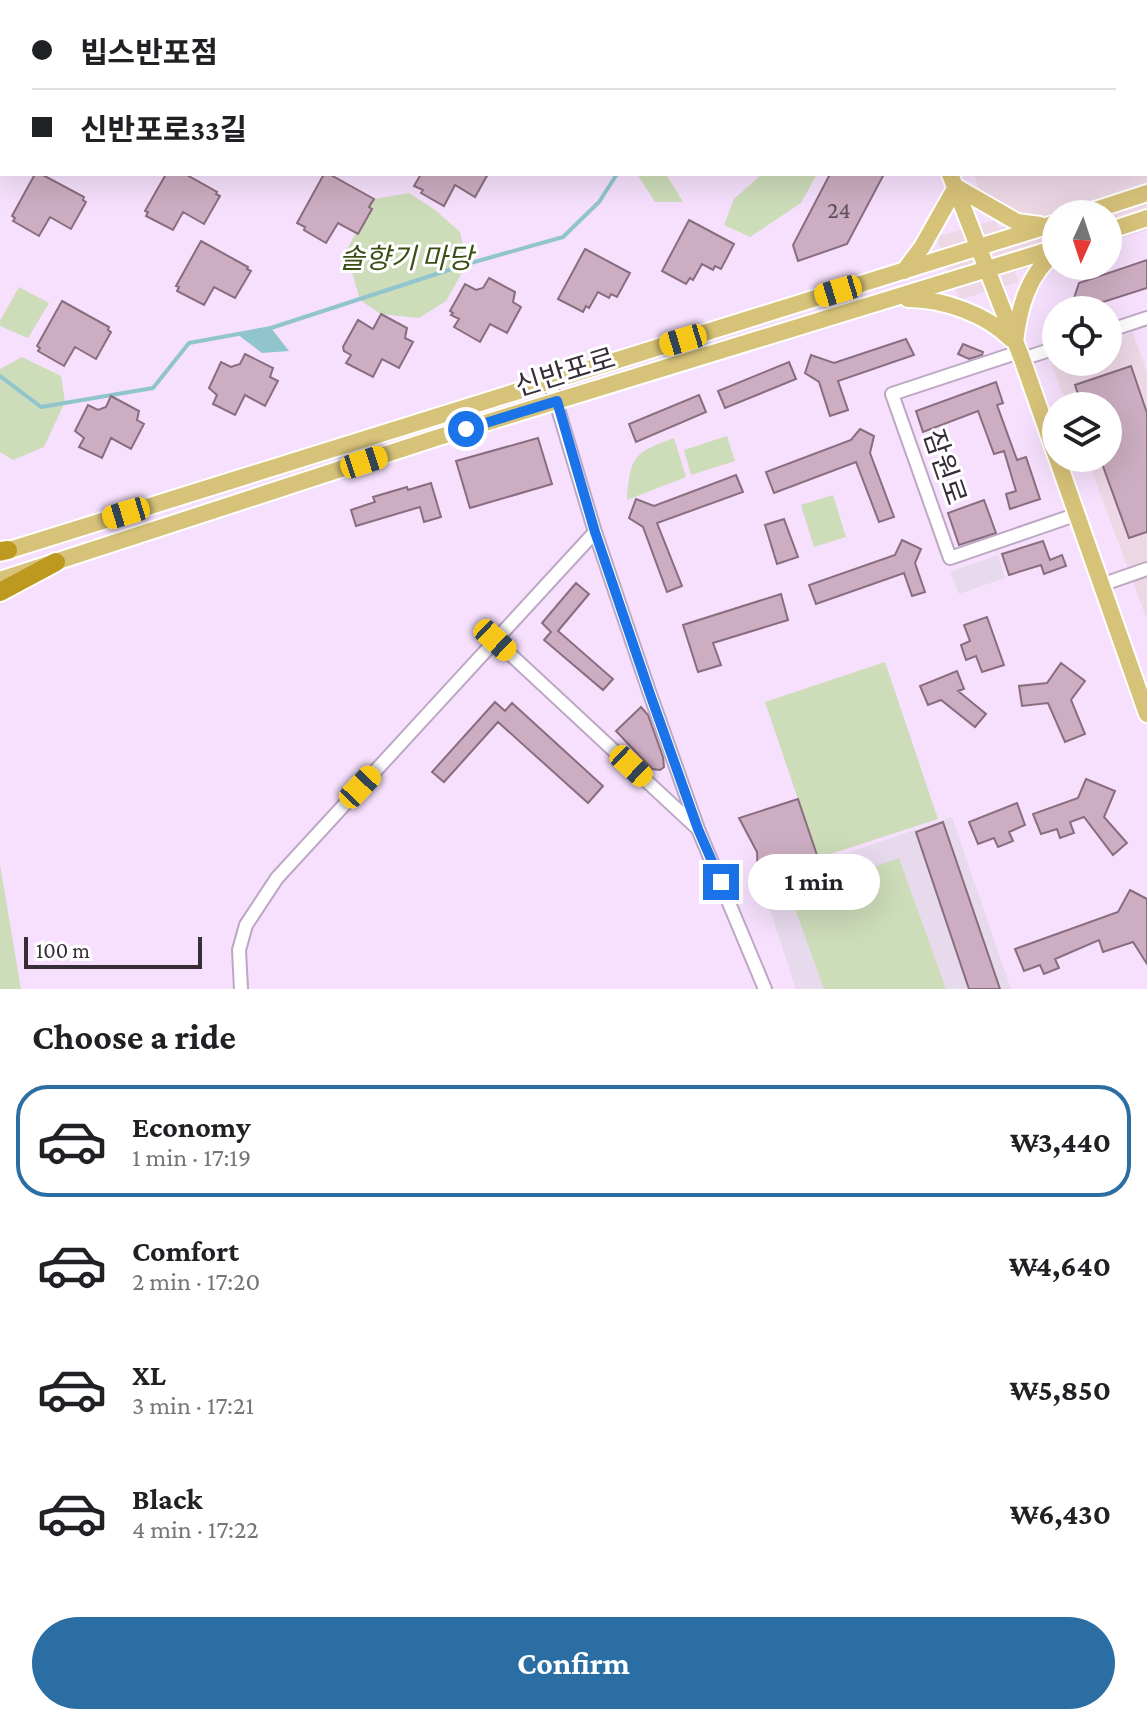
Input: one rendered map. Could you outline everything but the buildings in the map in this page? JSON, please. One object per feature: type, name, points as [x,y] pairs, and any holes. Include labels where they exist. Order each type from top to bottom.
[{"type":"highway","points":[[0,592],[56,562]]},
{"type":"main road","points":[[953,181],[1020,223],[1042,224]]},
{"type":"main road","points":[[953,181],[1019,352],[1147,714]]},
{"type":"main road","points":[[903,271],[922,247],[953,181]]},
{"type":"main road","points":[[1122,201],[1147,193]]},
{"type":"main road","points":[[1122,226],[1147,218]]},
{"type":"main road","name":"신반포로","points":[[3,551],[1042,227]]},
{"type":"main road","name":"신반포로","points":[[0,580],[557,401],[1042,254]]},
{"type":"main road","points":[[1019,352],[1025,295],[1042,266]]},
{"type":"main road","points":[[889,300],[920,299],[952,306],[988,321],[1019,352]]},
{"type":"street","points":[[1122,326],[1147,318]]},
{"type":"street","name":"잠원로","points":[[1042,350],[1019,352],[892,394],[950,558],[1075,515]]},
{"type":"street","points":[[550,382],[595,532],[698,829],[765,989]]},
{"type":"street","points":[[241,989],[239,950],[246,925],[277,878],[595,532]]},
{"type":"street","points":[[1101,585],[1147,569]]},
{"type":"street","points":[[495,640],[698,829]]},
{"type":"shaded area","points":[[975,176],[1147,176],[1147,230],[1122,238],[1122,200],[1042,200],[1042,263],[1015,272],[1018,282],[959,300],[936,237],[995,220],[999,228],[1031,218],[1007,209],[979,191]]},
{"type":"shaded area","points":[[271,328],[289,351],[262,353],[237,334]]},
{"type":"shaded area","points":[[1133,332],[1147,373],[1147,620],[1092,472],[1122,472],[1122,392],[1062,392],[1056,376],[1122,376],[1122,336]]},
{"type":"shaded area","points":[[998,555],[1005,578],[959,594],[950,572]]},
{"type":"shaded area","points":[[952,817],[1011,989],[796,989],[761,883]]},
{"type":"green space","points":[[638,176],[667,176],[683,202],[655,202]]},
{"type":"green space","points":[[760,176],[816,176],[801,203],[750,237],[724,225],[734,199]]},
{"type":"green space","name":"솔향기 마당","points":[[409,193],[460,232],[467,264],[446,301],[419,318],[381,314],[360,300],[346,251],[374,199]]},
{"type":"green space","points":[[19,287],[49,303],[28,338],[0,326]]},
{"type":"green space","points":[[22,357],[61,376],[65,402],[44,447],[13,460],[0,452],[0,369]]},
{"type":"green space","points":[[727,436],[735,461],[691,475],[684,450]]},
{"type":"green space","points":[[674,438],[686,477],[627,500],[630,474],[636,458]]},
{"type":"green space","points":[[833,495],[846,537],[814,547],[801,505]]},
{"type":"green space","points":[[885,662],[938,819],[818,858],[765,702]]},
{"type":"green space","points":[[899,858],[946,989],[824,989],[791,897]]},
{"type":"green space","points":[[0,865],[21,989],[0,989]]},
{"type":"waterway","points":[[0,376],[41,407],[153,388],[189,343],[271,328],[467,264],[563,237],[599,202],[616,176]]},
{"type":"route","points":[[466,429],[557,401],[595,532],[650,694],[698,829],[721,882]]}]
